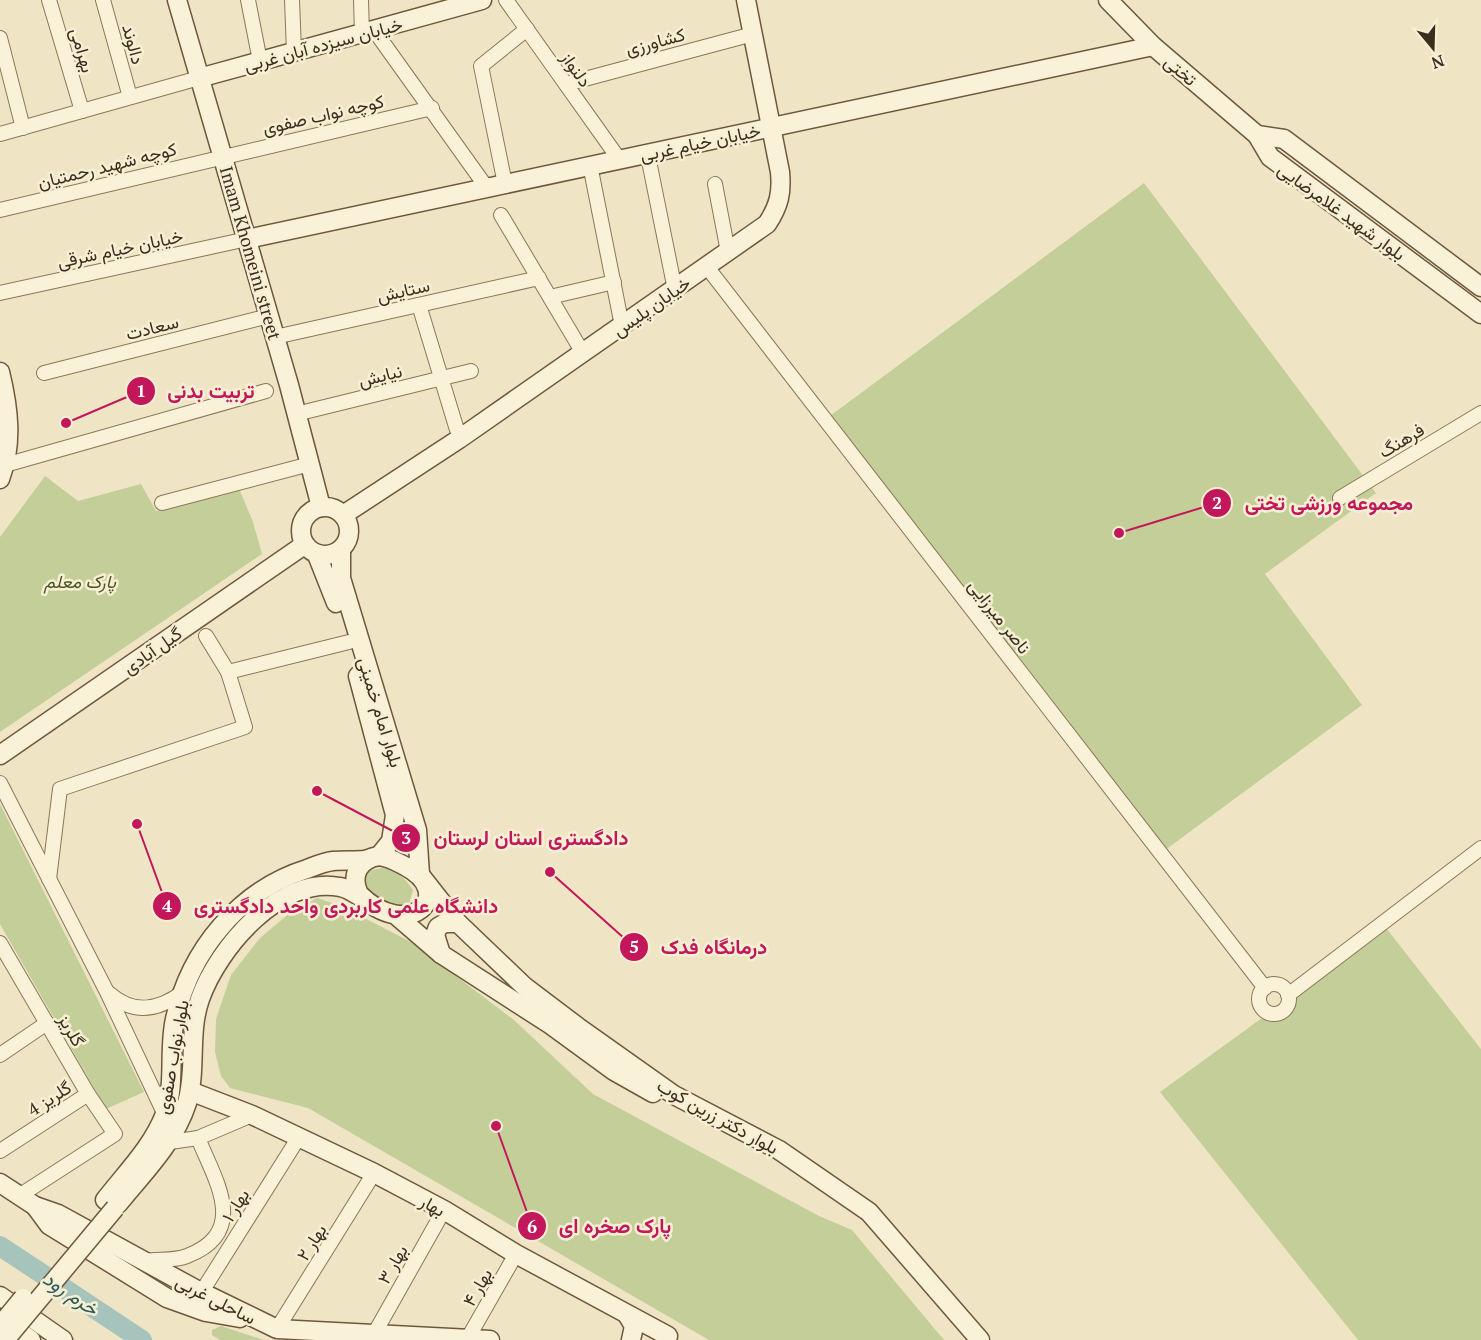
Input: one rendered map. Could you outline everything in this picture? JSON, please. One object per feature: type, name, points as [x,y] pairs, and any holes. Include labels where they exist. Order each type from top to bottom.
[{"type":"main road","name":"Imam Khomeini street","points":[[177,0],[275,337],[321,507]]},
{"type":"main road","name":"خیابان سیزده آبان غربی","points":[[199,78],[482,0]]},
{"type":"main road","name":"خیابان پلیس","points":[[343,515],[675,290],[767,224],[777,208],[781,181],[746,0]]},
{"type":"main road","name":"تختی","points":[[1108,0],[1153,46],[1257,135]]},
{"type":"main road","name":"خیابان خیام غربی","points":[[247,239],[1153,46]]},
{"type":"main road","name":"بلوار شهید غلامرضایی","points":[[1257,135],[1284,139],[1481,287]]},
{"type":"main road","name":"بلوار شهید غلامرضایی","points":[[1257,135],[1270,157],[1481,314]]},
{"type":"main road","points":[[0,372],[10,433],[3,472]]},
{"type":"main road","points":[[329,507],[343,515],[350,529],[349,537],[340,551],[326,556],[311,550],[301,538],[302,522],[313,510],[329,507]]},
{"type":"main road","name":"بلوار امام خمینی","points":[[311,550],[349,642],[395,815],[391,841],[372,858]]},
{"type":"main road","name":"گیل آبادی","points":[[0,755],[311,550]]},
{"type":"main road","name":"بلوار امام خمینی","points":[[340,551],[341,578],[417,830],[421,875]]},
{"type":"main road","points":[[372,858],[421,875],[428,888],[425,904],[413,915],[398,917],[364,899],[359,894],[355,880],[356,872],[372,858]]},
{"type":"main road","name":"بلوار نواب صفوی","points":[[110,1204],[165,1115],[169,1100],[175,1020],[183,992],[198,959],[213,937],[250,896],[274,881],[332,861],[372,858]]},
{"type":"main road","name":"بلوار دکتر زرین کوب","points":[[421,875],[458,923],[525,987],[674,1095],[779,1150],[869,1212],[980,1340]]},
{"type":"main road","name":"بلوار نواب صفوی","points":[[110,1204],[170,1142],[190,1091],[194,1023],[200,998],[215,967],[246,928],[266,909],[304,890],[324,886],[342,887],[364,899]]},
{"type":"main road","name":"بلوار دکتر زرین کوب","points":[[398,917],[441,954],[551,1025],[614,1071],[755,1149],[865,1221],[967,1340]]},
{"type":"main road","points":[[441,954],[435,935],[438,927],[445,923],[458,923]]},
{"type":"main road","name":"بهار","points":[[190,1091],[252,1115],[374,1173],[670,1338]]},
{"type":"main road","name":"ساحلی غربی","points":[[0,1184],[35,1206],[58,1214],[201,1293],[277,1329],[372,1336],[490,1340]]},
{"type":"main road","points":[[0,1326],[110,1204]]},
{"type":"main road","points":[[5,1340],[110,1204]]},
{"type":"main road","points":[[35,1206],[49,1225],[167,1298],[206,1312],[259,1321]]},
{"type":"main road","points":[[0,1296],[63,1340]]},
{"type":"main road","points":[[628,1316],[634,1326],[631,1340]]},
{"type":"main road","points":[[0,1318],[27,1338]]},
{"type":"street","name":"بهرامی","points":[[49,0],[82,111]]},
{"type":"street","name":"دالوند","points":[[103,0],[130,97]]},
{"type":"street","points":[[248,0],[260,61]]},
{"type":"street","points":[[292,0],[294,52]]},
{"type":"street","points":[[361,0],[368,31],[496,186]]},
{"type":"street","name":"دلنواز","points":[[506,0],[619,159]]},
{"type":"street","points":[[496,186],[481,66],[527,29]]},
{"type":"street","name":"کشاورزی","points":[[566,84],[753,33]]},
{"type":"street","points":[[0,38],[22,128]]},
{"type":"street","points":[[0,134],[199,78]]},
{"type":"street","name":"کوچه نواب صفوی","points":[[222,155],[432,108]]},
{"type":"street","name":"کوچه شهید رحمتیان","points":[[0,210],[222,155]]},
{"type":"street","points":[[649,161],[675,290]]},
{"type":"street","points":[[592,175],[622,326]]},
{"type":"street","points":[[715,184],[728,252]]},
{"type":"street","points":[[501,215],[583,353]]},
{"type":"street","name":"خیابان خیام شرقی","points":[[0,293],[247,239]]},
{"type":"street","name":"ناصر میرزایی","points":[[707,267],[1265,988]]},
{"type":"street","name":"ستایش","points":[[275,337],[539,278]]},
{"type":"street","points":[[550,297],[614,282]]},
{"type":"street","points":[[419,305],[457,430]]},
{"type":"street","name":"سعادت","points":[[44,372],[269,316]]},
{"type":"street","name":"نیایش","points":[[296,414],[471,371]]},
{"type":"street","points":[[3,472],[266,392]]},
{"type":"street","name":"فرهنگ","points":[[1340,498],[1481,413]]},
{"type":"street","points":[[162,503],[310,465]]},
{"type":"street","points":[[49,879],[60,789],[245,727],[228,672],[206,636]]},
{"type":"street","points":[[228,672],[349,642]]},
{"type":"street","points":[[0,783],[107,992],[165,1115]]},
{"type":"street","points":[[1288,995],[1278,986],[1265,988],[1259,1001],[1267,1012],[1277,1014],[1285,1009],[1288,995],[1481,848]]},
{"type":"street","name":"گلریز","points":[[2,950],[88,1094],[115,1134],[19,1196]]},
{"type":"street","points":[[107,992],[122,1005],[143,1009],[171,1001],[183,992]]},
{"type":"street","points":[[0,1055],[47,1023]]},
{"type":"street","name":"گلریز 4","points":[[0,1150],[88,1094]]},
{"type":"street","points":[[170,1142],[198,1138],[252,1115]]},
{"type":"street","name":"بهار ۱","points":[[201,1293],[299,1137]]},
{"type":"street","points":[[146,1261],[186,1257],[209,1243],[223,1222],[223,1195],[198,1138]]},
{"type":"street","name":"بهار ۲","points":[[277,1329],[374,1173]]},
{"type":"street","name":"بهار ۳","points":[[372,1336],[444,1210]]},
{"type":"street","name":"بهار ۴","points":[[468,1338],[516,1254]]},
{"type":"green space","points":[[1144,183],[1376,493],[1265,574],[1362,705],[1157,856],[830,416]]},
{"type":"green space","name":"پارک معلم","points":[[45,476],[78,501],[141,484],[156,511],[238,486],[253,522],[262,554],[0,732],[0,537]]},
{"type":"green space","points":[[0,804],[144,1092],[106,1109],[0,924]]},
{"type":"green space","points":[[382,868],[400,876],[413,890],[408,907],[400,910],[362,887],[362,872]]},
{"type":"green space","points":[[317,898],[341,906],[411,942],[514,1020],[593,1094],[819,1216],[852,1230],[944,1340],[709,1340],[308,1108],[230,1088],[221,1076],[215,1052],[216,1019],[231,975],[260,938],[291,912]]},
{"type":"green space","points":[[1386,928],[1481,1049],[1481,1340],[1358,1340],[1160,1092]]},
{"type":"green space","points":[[221,1326],[264,1340],[220,1340],[212,1335],[212,1330]]},
{"type":"waterway","name":"خرم رود","points":[[0,1246],[142,1340]]},
{"type":"place","name":"تربیت بدنی","points":[[66,423]]},
{"type":"place","name":"مجموعه ورزشی تختی","points":[[1119,533]]},
{"type":"place","name":"دادگستری استان لرستان","points":[[317,791]]},
{"type":"place","name":"دانشگاه علمی کاربردی واحد دادگستری","points":[[137,824]]},
{"type":"place","name":"درمانگاه فدک","points":[[550,872]]},
{"type":"place","name":"پارک صخره ای","points":[[496,1126]]}]
